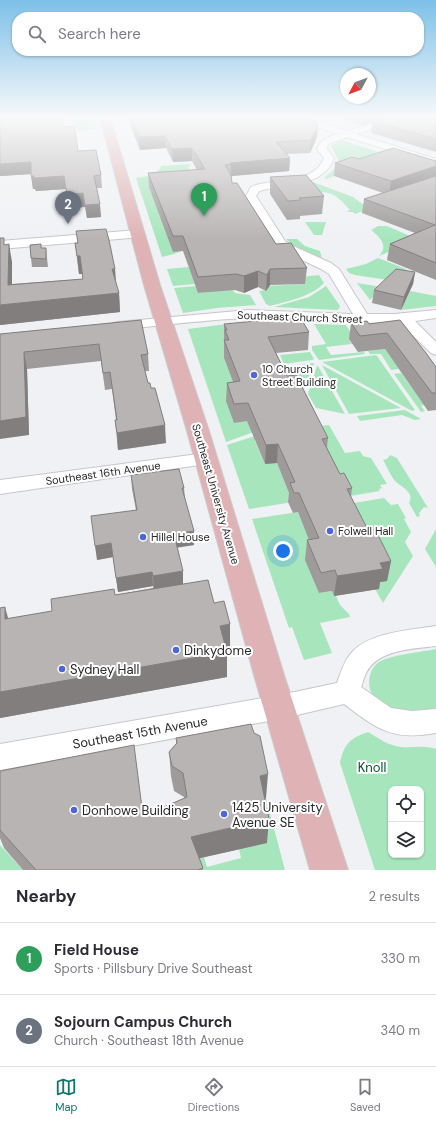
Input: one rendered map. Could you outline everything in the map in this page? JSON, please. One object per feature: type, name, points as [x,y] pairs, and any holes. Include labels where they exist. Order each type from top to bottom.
[{"type":"main road","name":"Southeast University Avenue","points":[[116,158],[329,870]]},
{"type":"street","points":[[329,158],[328,165],[322,172],[296,181],[260,187],[252,192],[252,199],[281,243],[289,249],[326,266],[334,272],[363,319]]},
{"type":"street","points":[[422,158],[436,162]]},
{"type":"street","points":[[0,245],[138,234]]},
{"type":"street","name":"Southeast Church Street","points":[[107,327],[230,315],[266,314],[363,319],[403,318],[436,314]]},
{"type":"street","points":[[403,318],[436,350]]},
{"type":"street","name":"Southeast 16th Avenue","points":[[0,487],[206,459]]},
{"type":"street","points":[[436,636],[383,645],[364,655],[355,669],[347,692],[358,698],[375,713],[396,722],[420,724],[436,721]]},
{"type":"street","name":"Southeast 15th Avenue","points":[[0,757],[280,707],[347,692]]},
{"type":"green space","points":[[337,158],[362,158],[350,170],[326,179],[324,178],[336,168],[339,161]]},
{"type":"green space","points":[[189,164],[191,166],[188,167],[194,178],[154,174],[160,169],[161,166]]},
{"type":"green space","points":[[148,176],[173,251],[181,251],[174,254],[162,257],[136,178]]},
{"type":"green space","points":[[313,182],[353,197],[364,205],[363,211],[355,214],[353,212],[348,212],[347,211],[350,210],[336,196],[322,192],[308,193],[301,184]]},
{"type":"green space","points":[[305,222],[326,222],[322,235],[314,235]]},
{"type":"green space","points":[[378,226],[387,226],[408,235],[411,237],[413,242],[379,256],[382,252],[383,245],[380,239],[371,230]]},
{"type":"green space","points":[[286,239],[297,239],[305,246],[320,251],[322,259],[293,245]]},
{"type":"green space","points":[[378,258],[406,269],[394,281],[355,275],[349,273],[346,269],[366,264]]},
{"type":"green space","points":[[189,267],[195,284],[173,286],[167,269]]},
{"type":"green space","points":[[319,275],[324,283],[313,292],[299,298],[270,306],[266,304],[259,291],[266,290],[267,286],[305,284],[301,277]]},
{"type":"green space","points":[[357,283],[382,287],[370,300]]},
{"type":"green space","points":[[196,286],[198,292],[200,293],[232,289],[235,293],[250,295],[256,305],[217,308],[183,313],[174,288]]},
{"type":"green space","points":[[326,286],[340,306],[339,309],[274,307],[309,297]]},
{"type":"green space","points":[[410,291],[436,296],[436,306],[401,310]]},
{"type":"green space","points":[[227,324],[224,358],[240,400],[264,419],[257,431],[226,442],[188,329]]},
{"type":"green space","points":[[314,324],[346,325],[355,339],[349,339],[352,344],[326,347],[331,355],[364,352],[365,354],[319,360],[312,350],[312,346],[326,344]]},
{"type":"green space","points":[[385,349],[399,369],[391,370],[381,354],[370,354],[368,351]]},
{"type":"green space","points":[[310,352],[314,359],[312,360],[284,364],[280,355]]},
{"type":"green space","points":[[376,355],[415,410],[412,411],[322,362]]},
{"type":"green space","points":[[314,364],[304,389],[289,374],[285,367]]},
{"type":"green space","points":[[322,365],[401,408],[349,414]]},
{"type":"green space","points":[[317,366],[345,414],[316,408],[308,394]]},
{"type":"green space","points":[[401,373],[424,405],[421,406],[425,411],[421,412],[394,374]]},
{"type":"green space","points":[[405,410],[421,419],[415,420],[402,415],[360,421],[357,416]]},
{"type":"green space","points":[[329,425],[345,453],[360,451],[363,456],[371,458],[387,484],[380,485],[382,488],[379,489],[380,491],[344,497],[290,429]]},
{"type":"green space","points":[[255,436],[255,441],[265,464],[277,463],[293,502],[249,509],[227,445]]},
{"type":"green space","points":[[390,455],[397,458],[428,508],[424,507],[419,513],[420,516],[417,517],[409,503],[409,493],[394,480],[383,460],[387,459]]},
{"type":"green space","points":[[384,498],[391,505],[398,504],[406,518],[404,519],[411,532],[405,542],[413,556],[383,603],[375,589],[379,588],[376,583],[387,580],[348,504]]},
{"type":"green space","points":[[298,512],[317,558],[319,593],[332,591],[340,605],[350,617],[320,623],[332,653],[304,660],[292,627],[289,628],[252,519]]},
{"type":"green space","points":[[436,529],[436,567],[425,549]]},
{"type":"green space","points":[[436,649],[436,710],[400,714],[376,700],[369,685],[370,675],[375,665],[384,660],[398,656]]},
{"type":"green space","name":"Knoll","points":[[368,732],[392,745],[436,749],[436,870],[375,870],[340,763],[346,746],[352,739]]},
{"type":"green space","points":[[266,798],[285,870],[196,870],[196,859],[204,857],[207,867],[241,858],[239,849],[267,843],[258,800]]},
{"type":"green space","points":[[0,845],[23,870],[0,870]]},
{"type":"building","points":[[0,158],[98,158],[101,175],[94,176],[100,204],[85,205],[83,193],[67,195],[64,176],[34,178],[34,176],[31,176],[31,162],[0,164]]},
{"type":"building","points":[[198,158],[290,158],[230,163],[231,164],[225,165],[231,175],[232,183],[237,183],[276,244],[291,243],[307,268],[270,269],[267,275],[258,271],[244,276],[236,274],[198,277],[183,236],[173,236],[148,173],[205,169]]},
{"type":"building","points":[[350,158],[359,159],[363,158],[425,158],[436,161],[436,166],[391,181],[335,163]]},
{"type":"building","points":[[306,175],[324,196],[299,198],[301,200],[288,201],[270,177]]},
{"type":"building","points":[[436,176],[436,263],[390,244],[435,225],[364,199]]},
{"type":"building","points":[[106,229],[115,269],[112,269],[119,293],[0,305],[0,238],[4,238],[4,245],[9,244],[8,285],[83,279],[80,256],[77,256],[75,243],[78,243],[76,231]]},
{"type":"building","points":[[41,244],[41,248],[46,248],[46,259],[31,258],[30,245]]},
{"type":"building","points":[[396,269],[415,272],[404,297],[374,290]]},
{"type":"building","points":[[300,317],[309,332],[268,337],[287,376],[296,375],[328,438],[322,439],[340,474],[344,473],[352,488],[347,489],[368,530],[375,529],[391,561],[380,563],[383,569],[337,576],[335,570],[321,573],[307,540],[319,538],[299,493],[294,493],[290,483],[295,482],[278,444],[266,445],[248,403],[234,404],[227,383],[240,381],[224,340],[229,340],[224,324]]},
{"type":"building","points":[[141,320],[148,354],[141,355],[148,383],[150,383],[151,388],[155,388],[165,425],[117,433],[115,420],[117,420],[110,372],[103,373],[99,344],[24,352],[26,417],[0,421],[0,334]]},
{"type":"building","points":[[400,320],[436,367],[436,393],[432,393],[387,333],[360,336],[351,323],[367,321],[369,324]]},
{"type":"building","points":[[179,469],[184,488],[182,488],[194,531],[174,534],[183,571],[153,576],[152,572],[116,578],[111,543],[95,546],[91,516],[137,510],[131,475]]},
{"type":"building","points":[[208,580],[214,603],[224,601],[230,624],[220,626],[227,652],[0,692],[0,608],[5,607],[5,619],[52,611],[51,599],[114,589],[115,595]]},
{"type":"building","points":[[251,724],[254,733],[260,736],[268,774],[260,776],[269,819],[191,837],[203,868],[198,870],[36,870],[0,830],[0,771],[134,745],[143,816],[187,797],[183,773],[172,766],[169,752],[177,743],[176,738]]},
{"type":"place","name":"Field House","points":[[204,216]]},
{"type":"place","name":"Sojourn Campus Church","points":[[68,224]]},
{"type":"place","name":"10 Church Street Building","points":[[254,375]]},
{"type":"place","name":"Folwell Hall","points":[[330,531]]},
{"type":"place","name":"Hillel House","points":[[143,537]]},
{"type":"place","name":"Dinkydome","points":[[176,650]]},
{"type":"place","name":"Sydney Hall","points":[[62,669]]},
{"type":"place","name":"Donhowe Building","points":[[74,810]]},
{"type":"place","name":"1425 University Avenue SE","points":[[224,814]]}]
